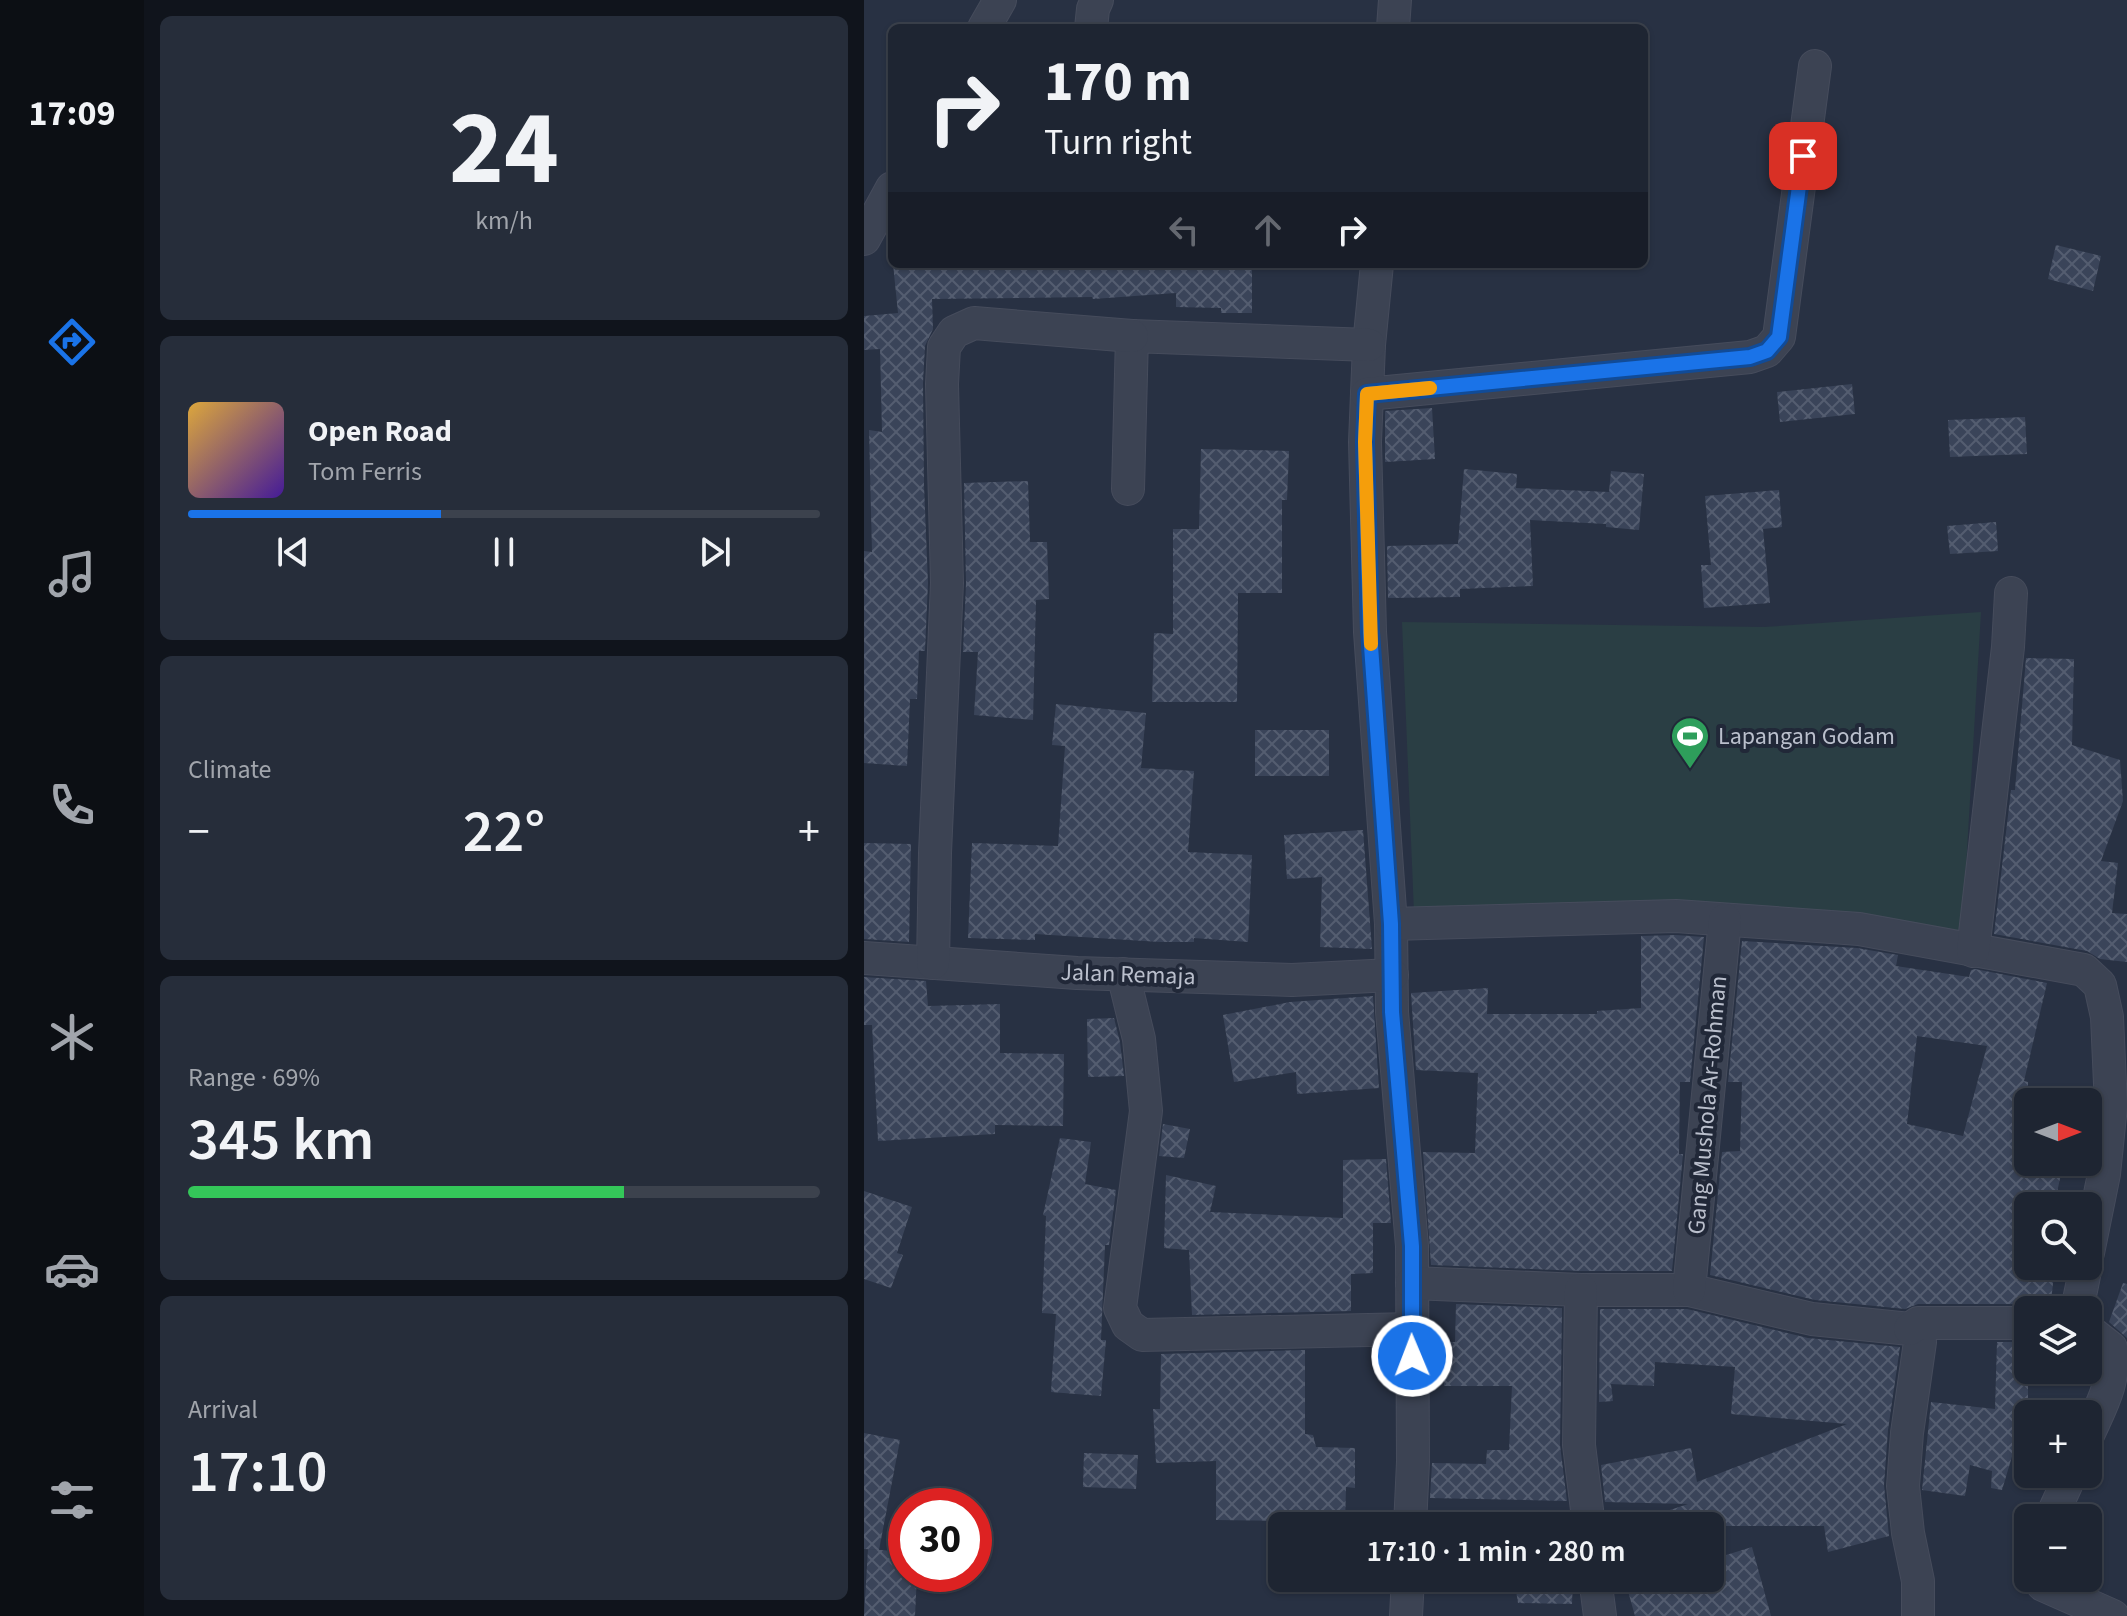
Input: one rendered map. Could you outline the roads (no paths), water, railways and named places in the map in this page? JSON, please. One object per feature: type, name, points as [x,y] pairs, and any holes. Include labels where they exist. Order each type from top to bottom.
[{"type":"street","points":[[986,24],[1000,0]]},
{"type":"street","points":[[1091,24],[1097,0]]},
{"type":"street","points":[[1393,24],[1395,0]]},
{"type":"street","points":[[1367,394],[1750,357],[1767,351],[1779,337],[1815,66]]},
{"type":"street","points":[[874,235],[888,198]]},
{"type":"street","points":[[1377,268],[1369,345],[1365,442],[1370,632],[1391,924],[1392,1012],[1412,1246],[1411,1512]]},
{"type":"street","points":[[933,963],[947,583],[942,384],[944,347],[954,332],[974,323],[1132,336],[1369,345]]},
{"type":"street","points":[[1128,489],[1132,336]]},
{"type":"street","points":[[1973,951],[2007,662],[2011,593]]},
{"type":"street","points":[[1391,924],[1676,916],[1859,929],[2084,970],[2100,985],[2107,1017],[2111,1106],[2100,1192]]},
{"type":"street","name":"Gang Mushola Ar-Rohman","points":[[1689,1290],[1725,920]]},
{"type":"street","name":"Jalan Remaja","points":[[864,958],[1123,974],[1292,980],[1392,975]]},
{"type":"street","points":[[1123,974],[1139,1039],[1146,1111],[1120,1308],[1128,1325],[1142,1335],[1412,1329]]},
{"type":"street","points":[[1412,1283],[1581,1290],[1689,1290],[1812,1319],[1910,1329],[1918,1333],[1920,1342],[1903,1486],[1918,1581],[1918,1616]]},
{"type":"street","points":[[1581,1290],[1579,1445],[1587,1512]]},
{"type":"street","points":[[1910,1329],[1918,1323],[2014,1323]]},
{"type":"street","points":[[2102,1341],[2111,1348],[2114,1364],[2112,1381],[2102,1404]]},
{"type":"street","points":[[1406,1616],[1407,1592]]},
{"type":"street","points":[[1597,1592],[1600,1616]]},
{"type":"street","points":[[2059,1592],[2113,1616]]},
{"type":"place","name":"Lapangan Godam","points":[[1690,770]]}]
